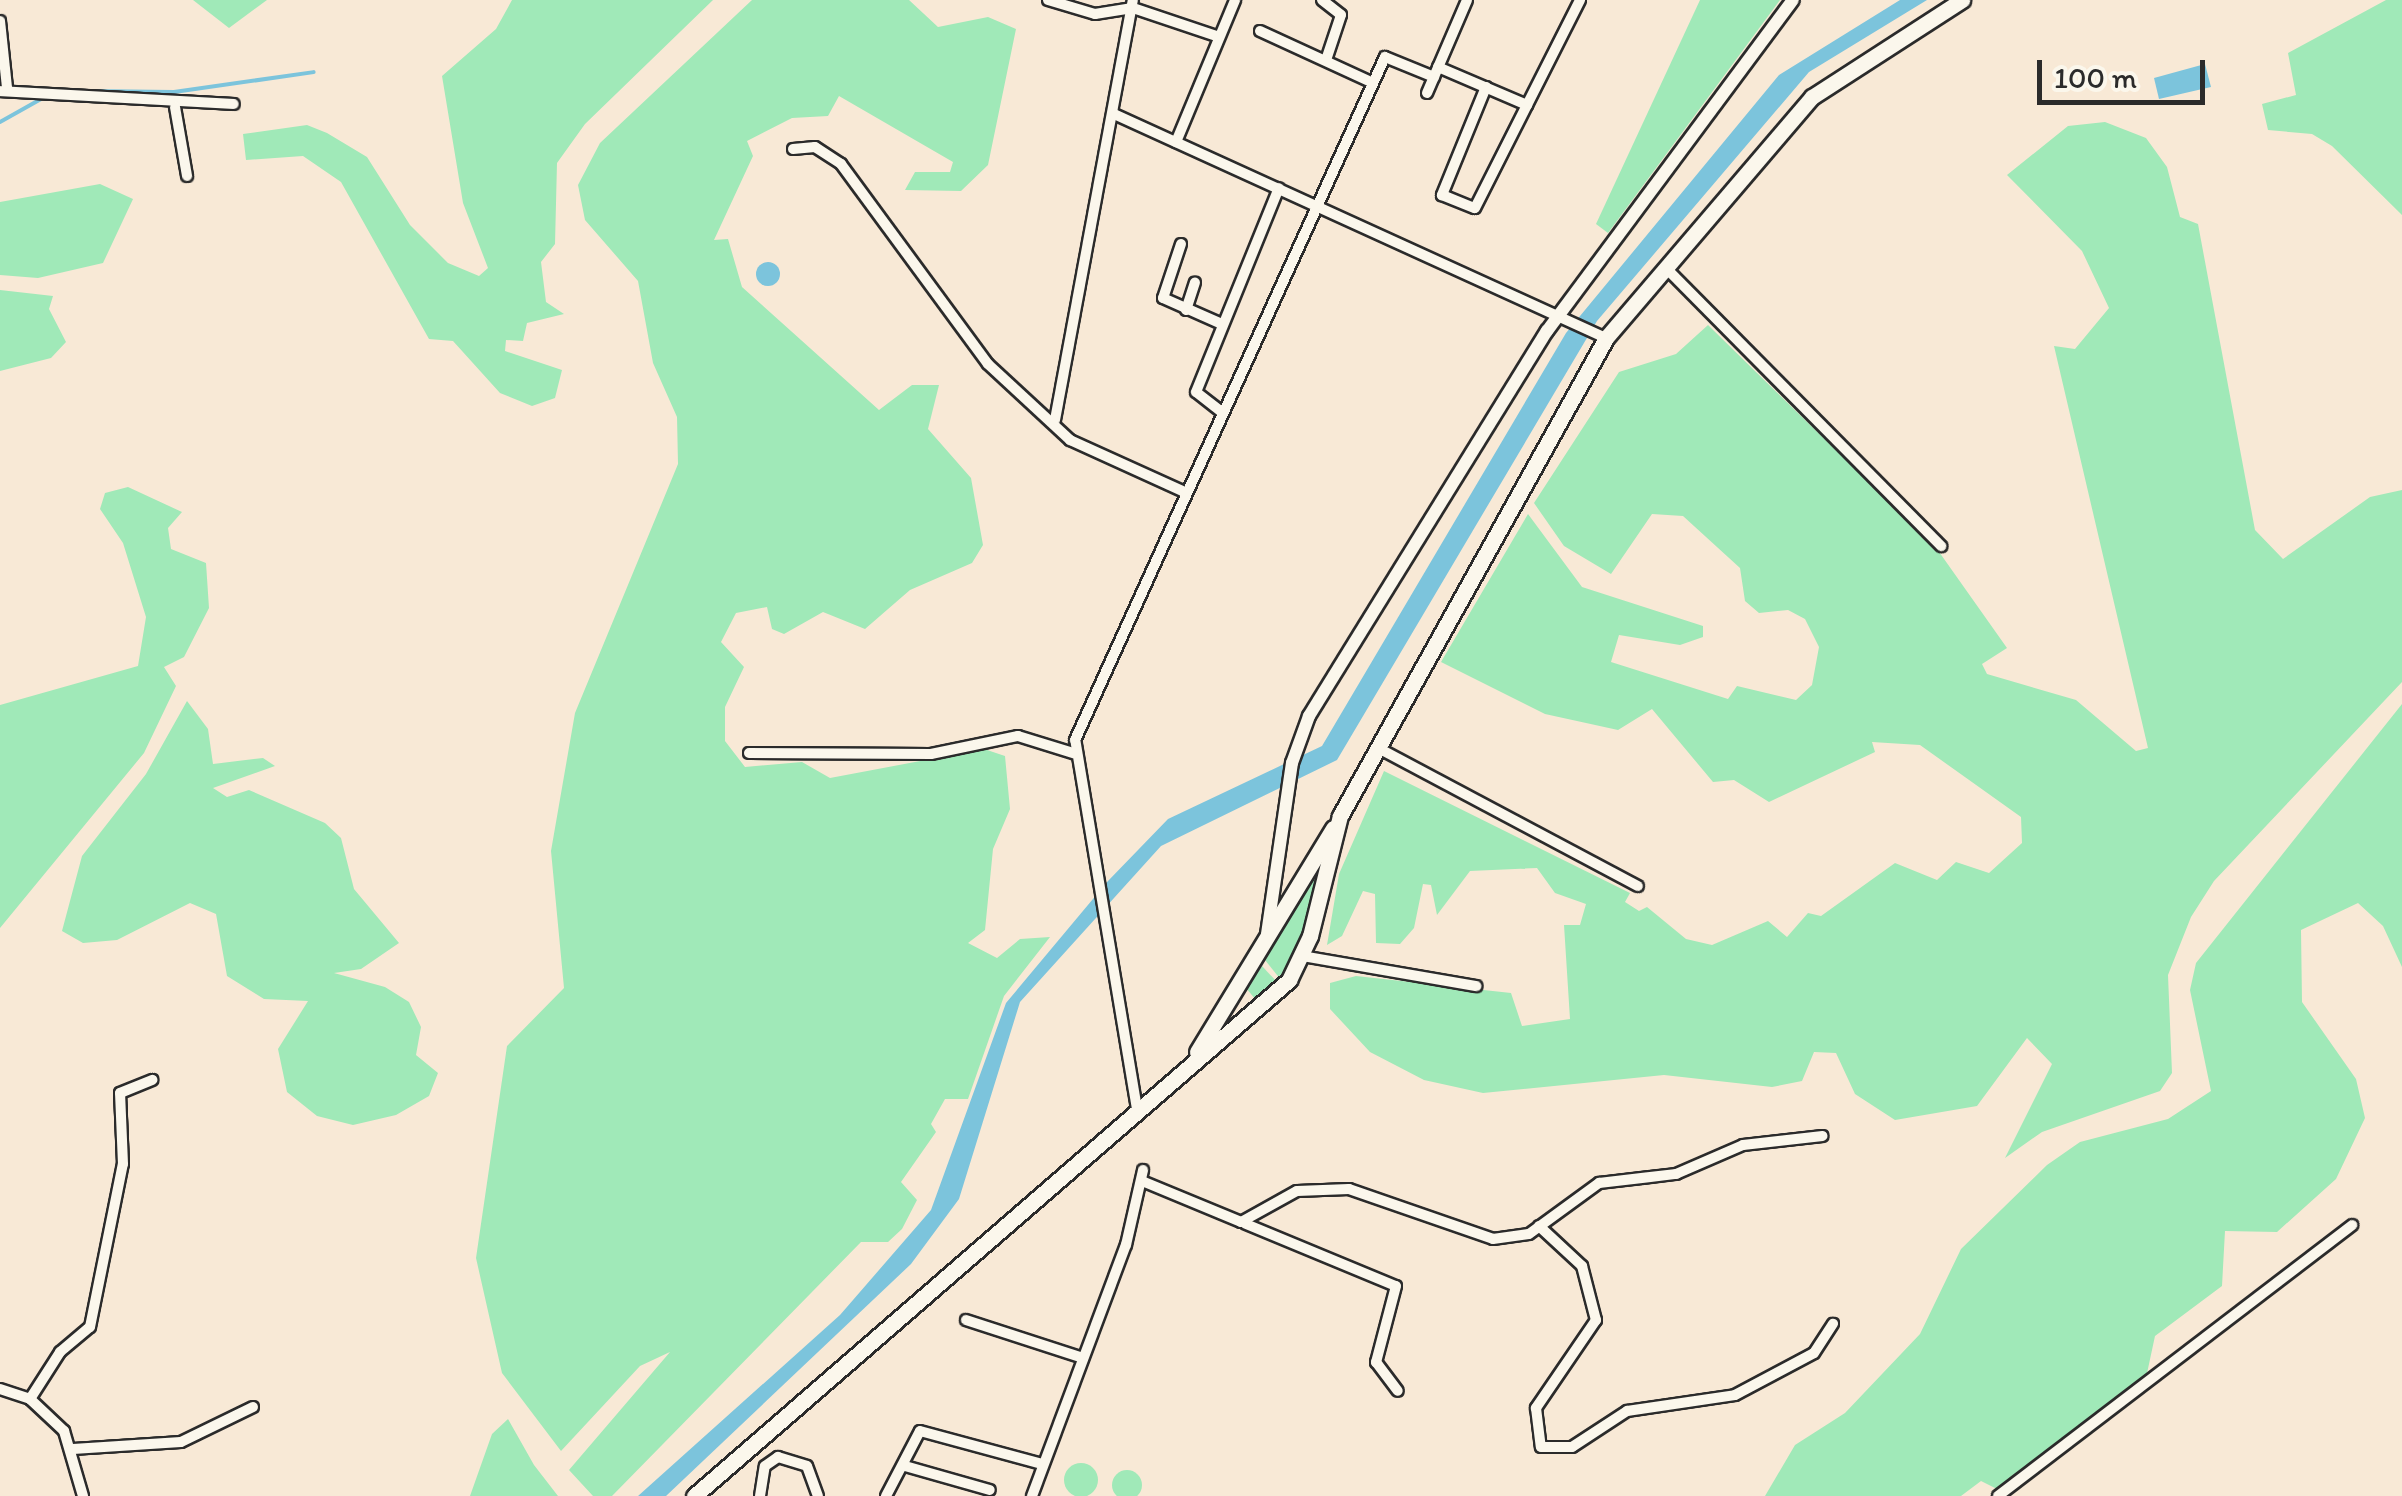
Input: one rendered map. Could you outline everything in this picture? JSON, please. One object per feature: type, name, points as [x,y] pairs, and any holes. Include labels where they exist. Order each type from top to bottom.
[{"type":"main road","points":[[1190,1064],[1380,749],[1601,335],[1667,269],[1812,97],[1962,0]]},
{"type":"main road","points":[[694,1496],[1288,980],[1302,956],[1340,816]]},
{"type":"street","points":[[1048,0],[1094,14],[1133,4],[1216,36]]},
{"type":"street","points":[[1176,142],[1216,36],[1235,0]]},
{"type":"street","points":[[1322,0],[1342,15],[1326,60]]},
{"type":"street","points":[[1427,92],[1468,0]]},
{"type":"street","points":[[1486,88],[1442,195],[1475,208],[1580,0]]},
{"type":"street","points":[[1267,937],[1292,763],[1310,716],[1565,316],[1793,0]]},
{"type":"street","points":[[1054,420],[1133,4]]},
{"type":"street","points":[[0,20],[3,90],[176,107],[234,104]]},
{"type":"street","points":[[1260,31],[1374,83]]},
{"type":"street","points":[[1137,1109],[1073,753],[1385,57],[1527,105]]},
{"type":"street","points":[[176,107],[187,176]]},
{"type":"street","points":[[1114,114],[1601,335]]},
{"type":"street","points":[[793,149],[816,147],[841,164],[988,364],[1085,452],[1187,494]]},
{"type":"street","points":[[1224,413],[1196,392],[1279,188]]},
{"type":"street","points":[[1181,244],[1162,292],[1186,310],[1222,324]]},
{"type":"street","points":[[1667,269],[1942,546]]},
{"type":"street","points":[[1186,310],[1196,282]]},
{"type":"street","points":[[749,753],[931,754],[1018,736],[1073,753]]},
{"type":"street","points":[[1380,749],[1638,886]]},
{"type":"street","points":[[1302,956],[1476,986]]},
{"type":"street","points":[[30,1399],[60,1352],[90,1327],[123,1164],[120,1093],[153,1080]]},
{"type":"street","points":[[1241,1222],[1297,1191],[1330,1188],[1482,1238],[1539,1226],[1599,1182],[1676,1174],[1744,1145],[1822,1136]]},
{"type":"street","points":[[1033,1496],[1143,1176],[1241,1222],[1396,1286],[1376,1362],[1398,1391]]},
{"type":"street","points":[[1998,1496],[2352,1225]]},
{"type":"street","points":[[1539,1226],[1582,1266],[1596,1320],[1536,1408],[1541,1448],[1572,1447],[1626,1411],[1734,1394],[1814,1352],[1832,1324]]},
{"type":"street","points":[[966,1320],[1083,1358]]},
{"type":"street","points":[[0,1389],[30,1399],[73,1449],[83,1496]]},
{"type":"street","points":[[73,1449],[181,1442],[253,1407]]},
{"type":"street","points":[[886,1496],[906,1466],[916,1436],[930,1430],[1042,1464]]},
{"type":"street","points":[[760,1496],[765,1466],[778,1458],[807,1466],[818,1496]]},
{"type":"street","points":[[906,1466],[990,1490]]},
{"type":"green space","points":[[193,0],[267,0],[229,28]]},
{"type":"green space","points":[[512,0],[713,0],[585,124],[557,163],[555,244],[541,262],[546,302],[564,314],[527,323],[523,341],[506,340],[505,351],[562,370],[555,398],[532,406],[500,393],[453,341],[429,339],[341,182],[303,156],[246,160],[243,134],[307,125],[367,157],[410,225],[448,263],[479,276],[488,268],[463,203],[442,76],[496,29]]},
{"type":"green space","points":[[752,0],[909,0],[938,27],[988,17],[1016,29],[988,165],[961,191],[905,190],[915,172],[950,172],[953,162],[839,96],[828,116],[792,118],[747,141],[753,156],[714,240],[728,239],[742,287],[879,410],[912,385],[939,385],[928,429],[971,478],[983,545],[972,563],[910,590],[865,629],[823,612],[784,634],[772,629],[767,607],[736,613],[721,642],[744,667],[725,707],[725,741],[745,767],[802,762],[830,778],[984,749],[1005,756],[1010,809],[993,849],[985,930],[968,943],[997,958],[1020,939],[1050,937],[1004,996],[968,1099],[945,1099],[931,1124],[936,1132],[901,1182],[917,1200],[902,1229],[888,1242],[861,1242],[612,1496],[593,1496],[569,1470],[670,1352],[640,1366],[561,1451],[502,1373],[476,1258],[507,1046],[564,988],[551,851],[575,713],[678,464],[677,417],[653,363],[638,281],[585,220],[578,185],[600,143]]},
{"type":"green space","points":[[1700,0],[1780,0],[1608,233],[1596,224]]},
{"type":"green space","points":[[2386,0],[2402,0],[2402,215],[2332,146],[2312,134],[2268,130],[2262,104],[2296,95],[2288,53]]},
{"type":"green space","points":[[2105,122],[2146,138],[2167,167],[2180,217],[2198,224],[2255,530],[2283,559],[2370,497],[2402,490],[2402,682],[2214,881],[2191,917],[2168,975],[2172,1073],[2160,1091],[2042,1132],[2005,1158],[2052,1064],[2027,1038],[1977,1106],[1895,1120],[1855,1094],[1836,1053],[1814,1052],[1802,1081],[1772,1087],[1664,1075],[1483,1093],[1424,1080],[1370,1052],[1330,1009],[1330,983],[1356,976],[1511,993],[1522,1026],[1570,1019],[1564,925],[1580,925],[1586,904],[1555,893],[1537,868],[1470,871],[1437,915],[1431,885],[1423,884],[1414,928],[1400,944],[1376,943],[1375,894],[1363,891],[1342,936],[1327,945],[1339,874],[1384,771],[1630,893],[1625,902],[1639,911],[1647,907],[1686,939],[1712,945],[1768,921],[1787,937],[1808,913],[1821,916],[1895,863],[1937,880],[1956,862],[1989,873],[2022,843],[2021,817],[1920,745],[1872,742],[1875,752],[1769,802],[1734,780],[1713,782],[1652,709],[1618,730],[1545,714],[1441,662],[1528,514],[1582,587],[1703,626],[1703,637],[1680,645],[1619,635],[1611,662],[1728,699],[1737,686],[1796,700],[1812,685],[1819,647],[1805,619],[1788,610],[1759,613],[1745,601],[1740,568],[1683,516],[1652,514],[1611,574],[1564,546],[1534,503],[1619,372],[1676,354],[1708,325],[1937,549],[2007,648],[1982,664],[1987,674],[2076,700],[2136,751],[2148,748],[2054,346],[2075,349],[2109,308],[2082,251],[2007,175],[2068,126]]},
{"type":"green space","points":[[100,184],[133,199],[103,263],[38,278],[0,275],[0,202]]},
{"type":"green space","points":[[0,290],[53,296],[49,309],[66,342],[51,358],[0,371]]},
{"type":"green space","points":[[128,487],[182,512],[168,528],[171,549],[206,563],[209,608],[184,657],[164,667],[176,686],[144,753],[0,928],[0,705],[138,666],[146,617],[123,543],[100,509],[105,493]]},
{"type":"green space","points":[[187,701],[208,729],[213,764],[263,758],[275,766],[213,788],[227,797],[249,790],[325,823],[341,838],[354,889],[399,943],[361,969],[334,973],[385,987],[409,1002],[421,1027],[416,1055],[438,1073],[429,1096],[396,1115],[353,1125],[317,1116],[287,1092],[278,1049],[308,1001],[264,999],[227,976],[216,914],[190,903],[117,940],[83,943],[62,931],[82,856],[146,774]]},
{"type":"green space","points":[[2402,704],[2402,967],[2383,926],[2358,903],[2301,930],[2302,1002],[2356,1079],[2365,1118],[2336,1179],[2277,1232],[2225,1231],[2222,1286],[2155,1336],[2146,1378],[1997,1489],[1981,1481],[1961,1496],[1765,1496],[1795,1445],[1845,1413],[1920,1334],[1961,1249],[2047,1165],[2080,1142],[2168,1119],[2211,1091],[2190,990],[2196,963]]},
{"type":"green space","points":[[1317,873],[1304,935],[1281,980],[1265,960]]},
{"type":"green space","points":[[1262,966],[1278,983],[1256,1000],[1246,988]]},
{"type":"green space","points":[[508,1419],[534,1465],[558,1496],[470,1496],[492,1434]]},
{"type":"green space","points":[[1081,1463],[1093,1468],[1098,1480],[1093,1492],[1081,1497],[1069,1492],[1064,1480],[1069,1468]]},
{"type":"green space","points":[[1127,1470],[1138,1474],[1142,1485],[1138,1496],[1127,1500],[1116,1496],[1112,1485],[1116,1474]]},
{"type":"water","points":[[1900,0],[1927,0],[1809,72],[1597,321],[1337,760],[1161,846],[1020,1002],[959,1199],[911,1264],[666,1496],[638,1496],[840,1315],[931,1210],[1006,1003],[1108,881],[1168,819],[1322,746],[1566,333],[1779,75]]},
{"type":"water","points":[[2205,64],[2211,87],[2159,99],[2154,78]]},
{"type":"water","points":[[768,262],[780,274],[768,286],[756,274]]},
{"type":"waterway","points":[[86,91],[174,92],[314,72]]},
{"type":"waterway","points":[[0,122],[43,98]]}]
